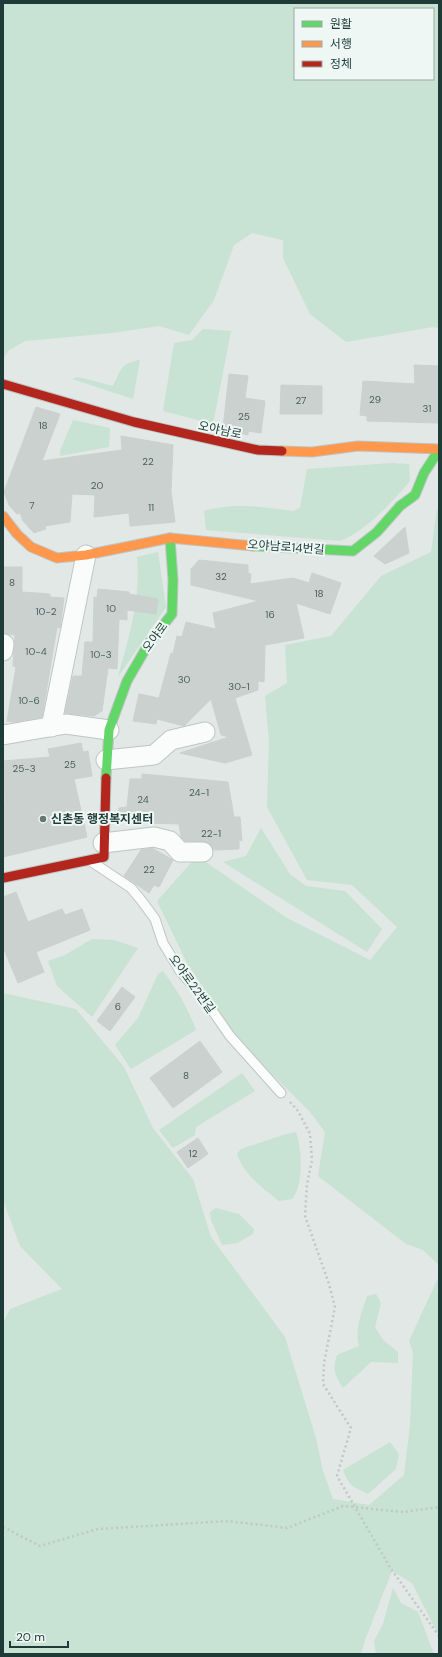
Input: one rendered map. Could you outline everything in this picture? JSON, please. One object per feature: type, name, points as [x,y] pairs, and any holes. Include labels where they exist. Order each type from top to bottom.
[{"type":"street","name":"오야남로","points":[[3,384],[134,422],[258,450],[312,452],[358,446],[439,450]]},
{"type":"street","name":"오야남로14번길","points":[[3,516],[31,548],[57,558],[86,555],[170,538],[273,548],[352,552],[377,532],[400,506],[415,494],[424,473],[439,450]]},
{"type":"street","name":"오야로","points":[[3,878],[104,857],[103,843],[106,760],[109,730],[127,681],[149,643],[172,614],[173,580],[170,538]]},
{"type":"street","points":[[50,727],[86,555]]},
{"type":"street","points":[[3,735],[66,724],[109,730]]},
{"type":"street","points":[[106,760],[154,755],[172,740],[205,732]]},
{"type":"street","points":[[103,843],[154,837],[170,841],[180,852],[204,852]]},
{"type":"lane","name":"오야로22번길","points":[[89,860],[131,888],[141,900],[154,919],[164,943],[180,971],[205,1000],[230,1036],[281,1093]]},
{"type":"path","points":[[281,1093],[298,1111],[310,1134],[312,1160],[307,1184],[305,1216],[330,1284],[335,1307],[324,1363],[323,1384],[351,1428],[337,1476],[390,1570],[439,1636]]},
{"type":"path","points":[[3,1527],[40,1546],[98,1529],[228,1521],[287,1528],[343,1506],[404,1512],[439,1507]]},
{"type":"green space","points":[[3,3],[439,3],[439,328],[433,327],[346,342],[310,314],[283,258],[283,240],[252,233],[234,245],[214,300],[189,335],[159,326],[112,333],[25,341],[9,350],[3,359]]},
{"type":"green space","points":[[203,329],[231,331],[213,424],[163,411],[174,343],[192,340]]},
{"type":"green space","points":[[140,360],[133,399],[72,379],[78,377],[113,386],[125,365],[133,361]]},
{"type":"green space","points":[[73,420],[110,428],[109,447],[60,456],[60,451]]},
{"type":"green space","points":[[392,463],[409,464],[410,481],[378,516],[359,531],[340,541],[206,530],[204,511],[215,508],[248,506],[293,511],[300,508],[307,469]]},
{"type":"green space","points":[[437,509],[439,509],[439,1265],[423,1250],[406,1244],[318,1176],[325,1132],[310,1112],[240,1042],[187,963],[157,901],[197,856],[287,918],[370,960],[397,927],[352,885],[307,880],[267,807],[269,742],[265,696],[287,683],[285,645],[331,636],[381,576],[431,552]]},
{"type":"green space","points":[[158,552],[166,607],[118,677],[136,602],[138,572],[137,557]]},
{"type":"green space","points":[[261,828],[290,874],[306,886],[345,891],[382,929],[367,952],[223,862],[246,856]]},
{"type":"green space","points":[[92,939],[114,940],[138,948],[92,1017],[57,986],[48,961],[65,955]]},
{"type":"green space","points":[[163,971],[182,999],[196,1030],[131,1069],[115,1045],[138,1018],[158,974]]},
{"type":"green space","points":[[3,993],[76,1009],[124,1067],[153,1128],[193,1179],[211,1237],[285,1337],[316,1438],[323,1471],[333,1499],[369,1505],[404,1475],[410,1425],[413,1352],[409,1341],[438,1278],[439,1270],[439,1636],[412,1583],[392,1571],[361,1654],[3,1654],[3,1323],[10,1309],[62,1289],[20,1246],[3,1200]]},
{"type":"green space","points":[[242,1073],[255,1091],[196,1127],[195,1135],[173,1148],[159,1130]]},
{"type":"green space","points":[[296,1132],[301,1157],[299,1185],[292,1199],[279,1201],[249,1175],[240,1162],[237,1154],[241,1149]]},
{"type":"green space","points":[[216,1208],[239,1214],[254,1229],[253,1234],[237,1243],[222,1245],[211,1220],[210,1212]]},
{"type":"green space","points":[[376,1294],[381,1303],[375,1327],[383,1340],[398,1352],[398,1363],[371,1362],[343,1388],[335,1372],[337,1355],[359,1346],[357,1333],[363,1308],[367,1296]]},
{"type":"green space","points":[[390,1442],[399,1454],[396,1469],[368,1494],[359,1490],[347,1480],[343,1470]]},
{"type":"green space","points":[[393,1588],[401,1603],[418,1612],[434,1654],[376,1654],[374,1641],[383,1624]]},
{"type":"building","points":[[414,365],[439,366],[439,423],[367,421],[367,416],[360,415],[363,381],[415,384]]},
{"type":"building","points":[[229,374],[248,376],[245,398],[265,401],[261,433],[248,431],[248,435],[223,429]]},
{"type":"building","points":[[281,385],[322,386],[322,414],[280,414]]},
{"type":"building","points":[[36,407],[60,414],[42,461],[122,450],[121,436],[173,445],[171,491],[175,522],[130,526],[129,513],[94,517],[95,495],[72,494],[70,522],[45,526],[46,529],[34,533],[23,521],[20,513],[17,514],[9,505],[4,492]]},
{"type":"building","points":[[405,527],[409,553],[385,564],[374,556]]},
{"type":"building","points":[[199,560],[248,565],[248,573],[251,574],[250,584],[293,578],[309,583],[312,573],[341,583],[330,614],[296,603],[304,638],[265,645],[264,682],[258,681],[258,690],[235,698],[252,755],[225,763],[180,753],[229,737],[221,735],[211,699],[184,726],[157,719],[156,724],[133,721],[139,694],[159,698],[177,636],[182,637],[186,622],[216,629],[213,613],[259,601],[191,585],[191,569]]},
{"type":"building","points":[[3,567],[22,567],[22,592],[50,594],[50,597],[64,598],[60,628],[57,627],[42,717],[14,722],[7,721],[16,667],[13,666],[15,635],[3,633]]},
{"type":"building","points":[[98,589],[129,592],[129,594],[158,599],[156,614],[127,610],[127,620],[119,619],[117,669],[108,668],[102,711],[94,716],[65,713],[73,676],[82,676],[85,642],[93,642],[94,597],[97,598]]},
{"type":"building","points":[[81,743],[83,752],[88,751],[92,776],[74,779],[87,837],[3,857],[3,802],[5,802],[3,761],[50,757],[48,749]]},
{"type":"building","points":[[142,774],[228,782],[234,817],[240,817],[242,841],[239,840],[239,849],[214,850],[208,842],[185,841],[181,837],[179,824],[117,822],[119,808],[127,807],[130,779],[142,779]]},
{"type":"building","points":[[152,848],[173,860],[159,887],[154,885],[149,893],[124,876],[141,850]]},
{"type":"building","points":[[16,892],[28,922],[62,909],[65,915],[82,909],[90,930],[36,952],[44,972],[18,983],[3,947],[3,897]]},
{"type":"building","points":[[122,987],[135,997],[110,1031],[97,1021]]},
{"type":"building","points":[[200,1041],[222,1072],[173,1108],[150,1078]]},
{"type":"building","points":[[198,1138],[208,1154],[188,1168],[177,1152]]},
{"type":"traffic: fast","points":[[253,546],[353,551],[377,532],[400,506],[415,495],[424,473],[439,450]]},
{"type":"traffic: fast","points":[[106,778],[109,730],[127,681],[149,643],[172,614],[173,580],[170,538]]},
{"type":"traffic: slow","points":[[282,451],[312,452],[358,446],[439,449]]},
{"type":"traffic: slow","points":[[3,516],[17,534],[31,547],[57,558],[86,555],[170,538],[253,546]]},
{"type":"traffic: jam","points":[[3,384],[134,422],[258,450],[282,451]]},
{"type":"traffic: jam","points":[[3,878],[104,857],[106,778]]},
{"type":"place","name":"신촌동 행정복지센터","points":[[43,819]]}]
